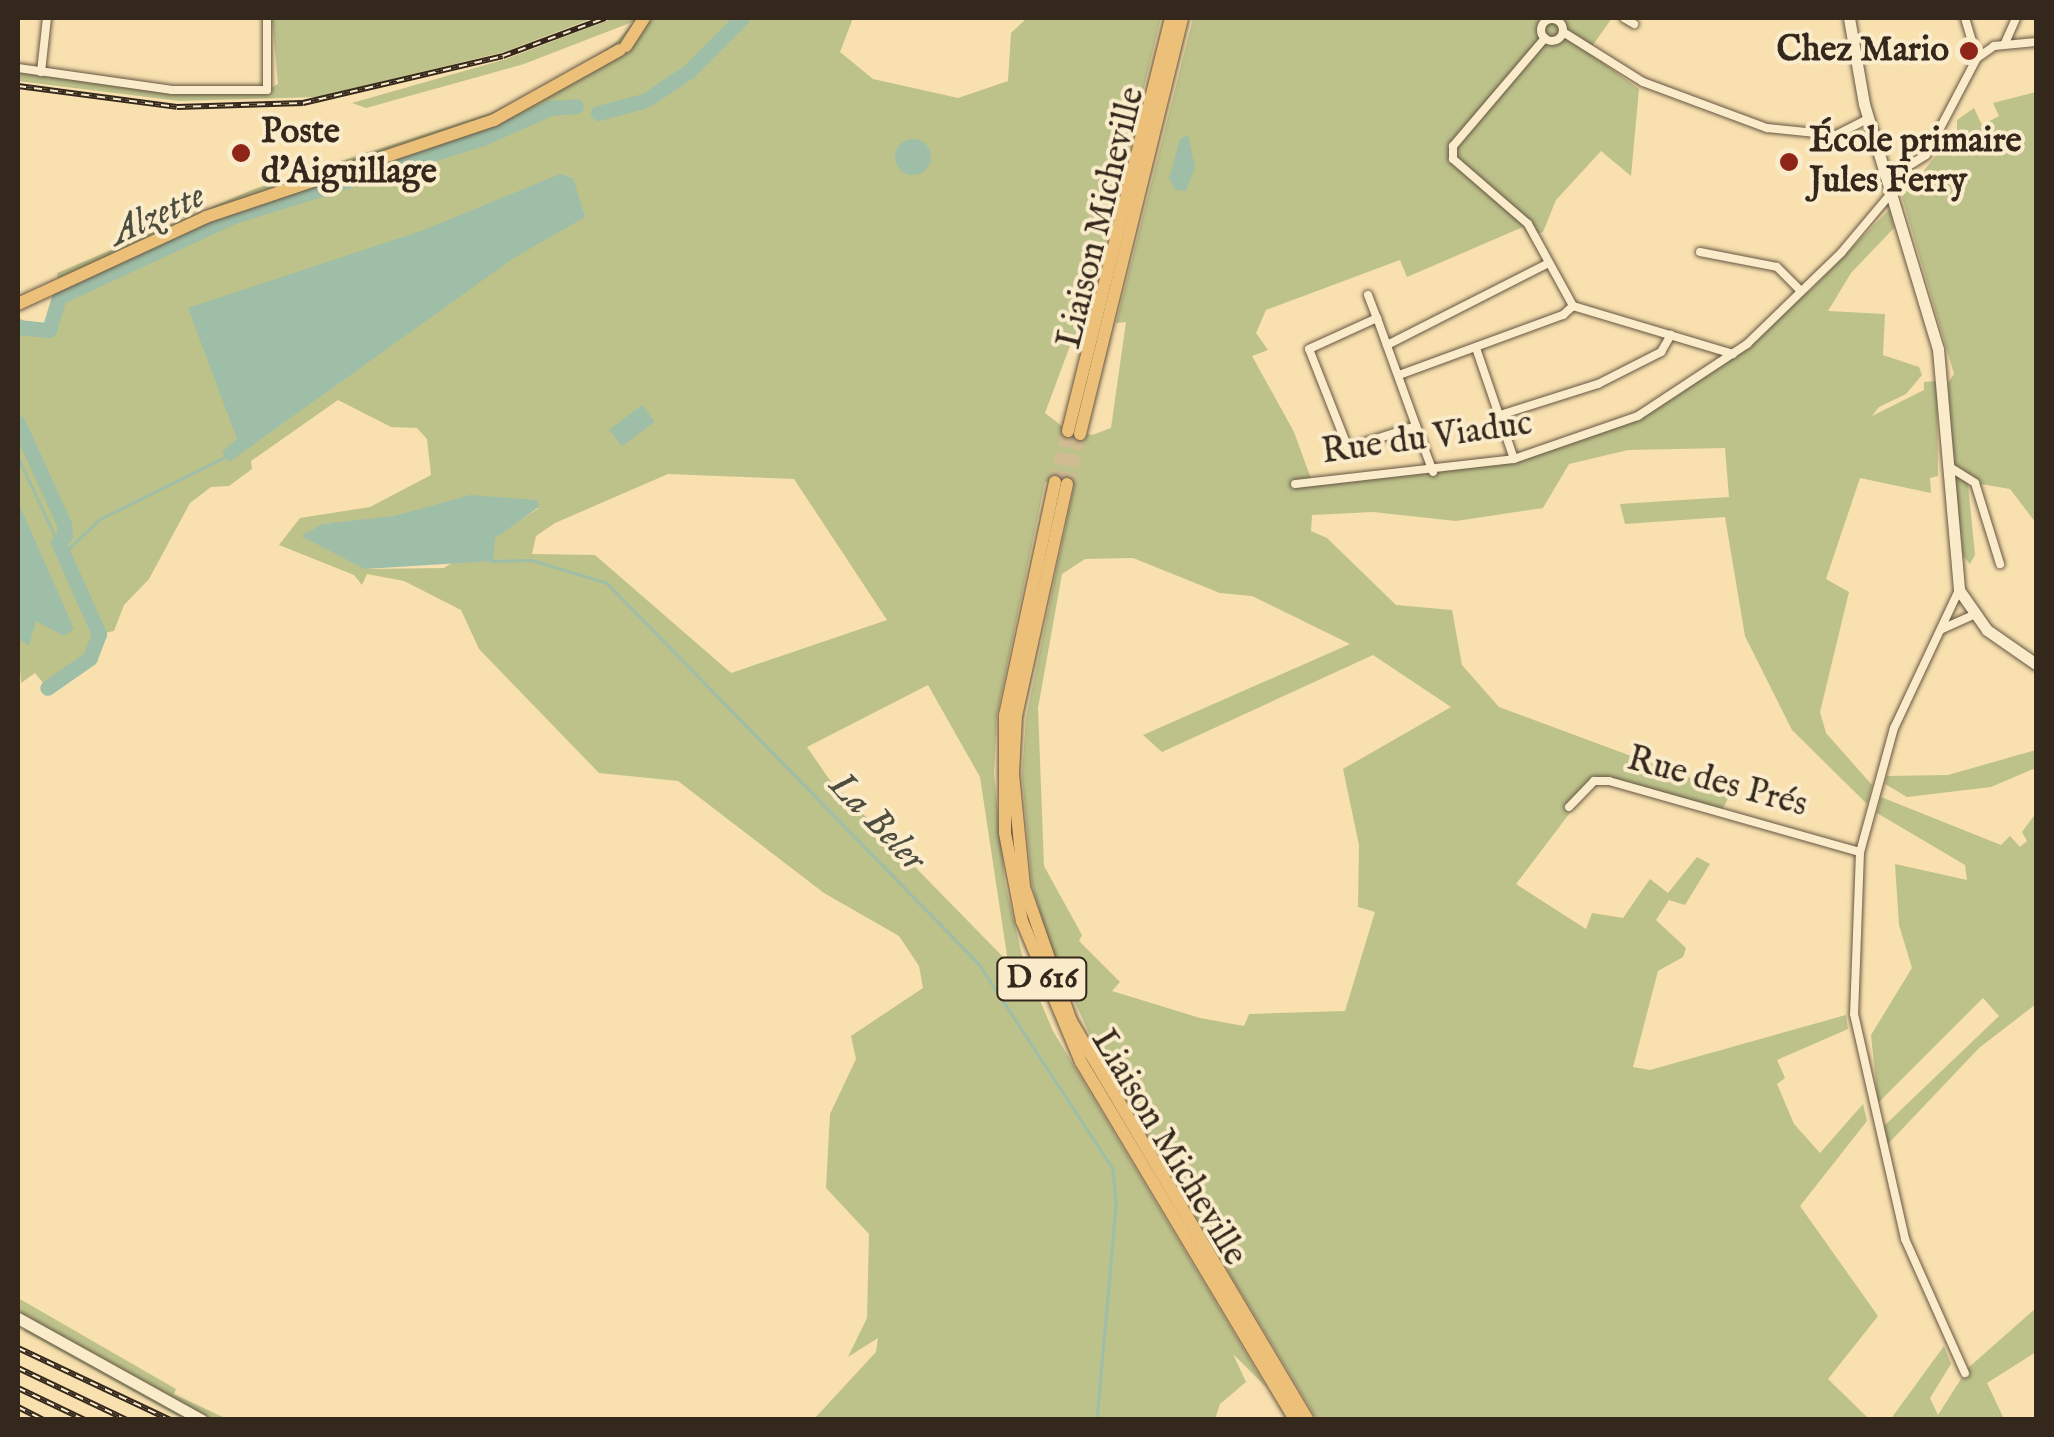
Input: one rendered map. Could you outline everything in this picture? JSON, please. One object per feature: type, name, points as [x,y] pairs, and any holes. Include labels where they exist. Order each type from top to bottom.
[{"type":"main road","points":[[18,304],[58,282],[206,217],[494,120],[623,48],[644,18]]},
{"type":"main road","name":"Liaison Micheville","points":[[1170,18],[1074,432],[1182,18]]},
{"type":"main road","points":[[1849,18],[1869,118],[1938,349],[1960,590],[1973,614],[2036,664]]},
{"type":"main road","name":"Liaison Micheville","points":[[1295,1420],[1081,1062],[1022,922],[1005,833],[1005,714],[1061,483],[1016,716],[1013,774],[1024,887],[1071,1021],[1308,1420]]},
{"type":"main road","points":[[18,1318],[202,1420]]},
{"type":"street","points":[[40,72],[47,18]]},
{"type":"street","points":[[18,68],[172,90],[267,90],[268,18]]},
{"type":"street","points":[[1624,18],[1634,24]]},
{"type":"street","points":[[1965,18],[1977,58],[2005,43],[2036,42]]},
{"type":"street","points":[[2005,43],[2016,18]]},
{"type":"street","points":[[1573,306],[1528,224],[1451,153],[1544,38],[1544,22],[1561,20],[1563,32],[1643,82],[1732,118],[1804,135],[1836,135],[1869,118]]},
{"type":"street","points":[[1544,38],[1555,40],[1563,32]]},
{"type":"street","name":"Rue du Viaduc","points":[[1296,484],[1433,472],[1514,459],[1638,416],[1734,354],[1800,290],[1891,184],[1926,155],[1977,58]]},
{"type":"street","points":[[1700,252],[1777,267],[1800,290]]},
{"type":"street","points":[[1388,345],[1547,264]]},
{"type":"street","points":[[1368,295],[1433,472]]},
{"type":"street","points":[[1399,376],[1573,306],[1734,354]]},
{"type":"street","points":[[1377,318],[1314,342],[1308,357],[1343,445],[1355,448],[1416,426]]},
{"type":"street","points":[[1500,415],[1598,384],[1660,352],[1672,335]]},
{"type":"street","points":[[1476,348],[1514,459]]},
{"type":"street","points":[[1948,466],[1974,483],[2000,564]]},
{"type":"street","points":[[1960,590],[1894,728],[1860,852],[1854,967],[1859,1058],[1905,1239],[1964,1373]]},
{"type":"street","points":[[1942,629],[1973,614]]},
{"type":"street","name":"Rue des Prés","points":[[1569,807],[1594,781],[1608,782],[1860,852]]},
{"type":"green space","points":[[272,18],[594,18],[504,52],[317,97],[180,101],[18,81],[18,68],[172,90],[267,90],[278,84]]},
{"type":"green space","points":[[614,18],[853,18],[840,52],[873,79],[958,98],[1008,81],[1011,33],[1027,18],[1161,18],[1078,344],[1071,343],[1045,413],[1067,430],[1092,435],[1111,428],[1126,322],[1116,323],[1193,18],[1612,18],[1588,52],[1639,89],[1631,176],[1601,151],[1556,200],[1543,232],[1529,236],[1523,227],[1407,277],[1400,260],[1266,310],[1256,333],[1268,350],[1252,356],[1294,432],[1313,484],[1514,459],[1638,416],[1734,355],[1800,291],[1809,292],[1890,209],[1894,228],[1851,273],[1828,311],[1885,314],[1883,355],[1919,367],[1922,375],[1906,394],[1879,407],[1872,416],[1924,390],[1924,382],[1937,381],[1938,476],[1930,478],[1931,493],[1860,478],[1826,579],[1849,592],[1820,712],[1826,733],[1872,785],[1867,804],[1792,730],[1745,636],[1725,517],[1625,524],[1620,504],[1729,497],[1725,448],[1628,450],[1569,464],[1543,508],[1456,521],[1373,512],[1312,515],[1311,531],[1327,538],[1396,605],[1452,610],[1462,665],[1499,707],[1731,793],[1722,810],[1594,781],[1516,884],[1586,929],[1592,913],[1623,918],[1650,879],[1668,893],[1697,857],[1710,864],[1685,905],[1669,900],[1656,920],[1686,948],[1683,957],[1658,971],[1633,1067],[1650,1070],[1846,1015],[1848,1029],[1777,1060],[1785,1078],[1777,1084],[1794,1124],[1820,1153],[1863,1104],[1867,1121],[1800,1206],[1878,1316],[1828,1379],[1869,1419],[1317,1419],[1102,1060],[1051,952],[1032,884],[1022,775],[1026,718],[1074,486],[1045,482],[997,714],[994,774],[1005,884],[1024,963],[1053,1031],[1266,1387],[1233,1354],[1246,1382],[1220,1404],[1215,1419],[814,1419],[876,1352],[878,1338],[848,1357],[867,1318],[869,1234],[826,1188],[830,1114],[856,1059],[851,1036],[923,988],[919,966],[899,936],[824,893],[678,781],[599,773],[479,649],[461,610],[404,581],[367,574],[362,585],[354,575],[279,545],[300,518],[370,507],[431,475],[427,439],[417,428],[391,427],[338,400],[251,461],[252,469],[229,486],[211,487],[190,503],[149,579],[124,605],[114,631],[99,634],[91,653],[43,683],[35,673],[21,683],[18,638],[36,621],[73,629],[18,501],[18,317],[37,330],[47,325],[60,293],[57,273],[254,189],[491,113],[558,80],[614,44],[635,21],[524,64],[366,108],[352,103],[506,59]],"holes":[[[668,474],[794,479],[887,620],[731,673],[595,555],[532,554],[536,536],[555,523]],[[539,508],[444,568],[366,569],[326,545],[323,524]],[[1133,558],[1220,593],[1252,596],[1350,644],[1143,735],[1162,752],[1373,655],[1451,707],[1343,769],[1359,845],[1358,907],[1375,912],[1345,1011],[1249,1014],[1244,1026],[1200,1018],[1112,991],[1120,982],[1079,941],[1082,935],[1044,866],[1038,708],[1062,574],[1085,559]],[[928,685],[980,777],[1008,962],[829,779],[807,747]]]},
{"type":"green space","points":[[2036,92],[2036,523],[2010,489],[1975,483],[1967,475],[1975,555],[1970,564],[1963,556],[1953,466],[1948,383],[1954,374],[1902,197],[1957,130],[1957,120],[1974,108],[1982,125],[1999,116],[1993,103]]},
{"type":"green space","points":[[2036,750],[2036,773],[2033,769],[1991,787],[1907,797],[1885,784],[1887,776],[1948,775]]},
{"type":"green space","points":[[1881,797],[2001,845],[2010,836],[2020,847],[2027,841],[2022,832],[2036,813],[2036,1004],[1979,1048],[1887,1145],[1883,1127],[1999,1016],[1983,998],[1878,1103],[1871,1035],[1912,968],[1899,925],[1895,864],[1967,880],[1965,865],[1877,813]]},
{"type":"green space","points":[[18,1298],[176,1389],[174,1394],[227,1419],[183,1419],[24,1331],[28,1323],[18,1318]]},
{"type":"green space","points":[[2036,1308],[2036,1352],[1987,1383],[2004,1419],[1890,1420],[1944,1346],[1951,1364],[1930,1398],[1938,1415],[1968,1368]]},
{"type":"shaded area","points":[[1188,135],[1195,167],[1186,191],[1176,190],[1169,179],[1180,139]]},
{"type":"shaded area","points":[[913,139],[926,144],[931,157],[926,170],[913,175],[900,170],[895,157],[900,144]]},
{"type":"shaded area","points":[[560,174],[573,178],[585,217],[514,258],[229,462],[222,452],[237,439],[188,308],[424,230]]},
{"type":"shaded area","points":[[642,405],[655,422],[622,446],[609,430]]},
{"type":"shaded area","points":[[471,495],[537,500],[539,507],[495,538],[493,561],[365,569],[301,536],[323,524],[394,516]]},
{"type":"shaded area","points":[[18,501],[74,629],[64,636],[36,621],[29,646],[18,638]]},
{"type":"waterway","name":"Alzette","points":[[649,98],[689,71],[742,18]]},
{"type":"waterway","name":"Alzette","points":[[598,113],[643,101]]},
{"type":"waterway","name":"Alzette","points":[[18,327],[49,330],[59,297],[231,217],[483,138],[550,108],[576,106]]},
{"type":"waterway","name":"Alzette","points":[[18,423],[64,524],[65,536],[58,542],[99,634],[90,658],[47,688]]},
{"type":"waterway","points":[[18,457],[58,542]]},
{"type":"waterway","points":[[64,553],[100,519],[225,457]]},
{"type":"waterway","name":"La Beler","points":[[491,561],[532,560],[607,583],[979,964],[1113,1169],[1116,1207],[1097,1420]]},
{"type":"tunnel","points":[[1055,482],[1068,431]]},
{"type":"tunnel","points":[[1067,484],[1080,434]]},
{"type":"railway","points":[[18,86],[177,107],[303,103],[503,56],[605,18]]},
{"type":"railway","points":[[18,1348],[170,1420]]},
{"type":"railway","points":[[18,1368],[127,1420]]},
{"type":"railway","points":[[18,1388],[85,1420]]},
{"type":"railway","points":[[18,1407],[44,1420]]},
{"type":"place","name":"Chez Mario","points":[[1969,51]]},
{"type":"place","name":"Poste d'Aiguillage","points":[[241,153]]},
{"type":"place","name":"École primaire Jules Ferry","points":[[1789,162]]}]
